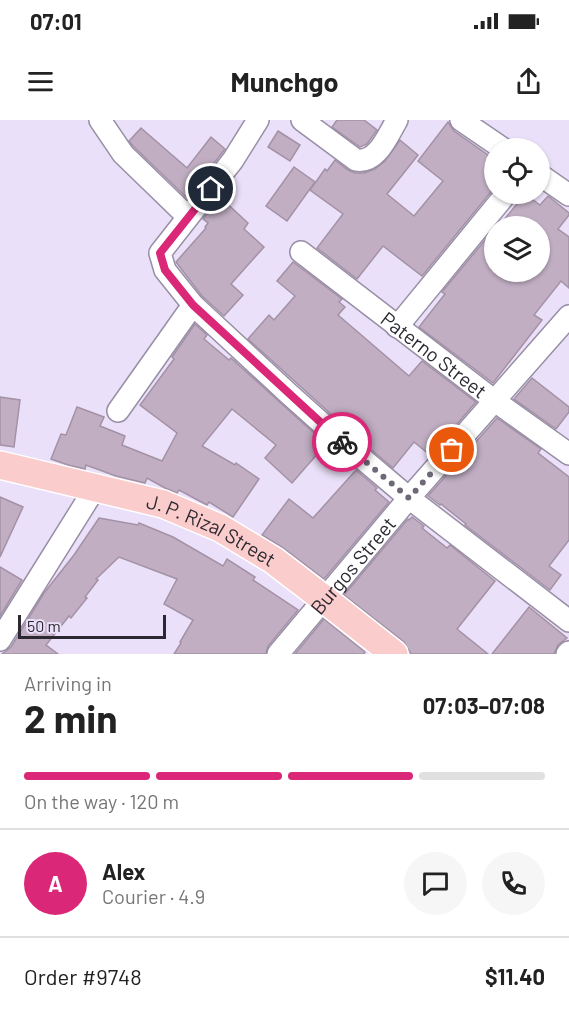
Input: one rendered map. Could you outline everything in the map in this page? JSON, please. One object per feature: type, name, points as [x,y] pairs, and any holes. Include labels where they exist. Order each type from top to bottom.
[{"type":"main road","name":"J. P. Rizal Street","points":[[0,465],[163,504],[220,528],[273,560],[394,654]]},
{"type":"street","points":[[100,120],[123,154],[189,217]]},
{"type":"street","points":[[258,120],[233,160],[160,253],[165,270],[193,305],[337,437],[409,498],[569,621]]},
{"type":"street","points":[[302,120],[356,160],[363,161],[374,157],[397,120]]},
{"type":"street","points":[[461,120],[487,138]]},
{"type":"street","points":[[550,182],[569,195]]},
{"type":"street","points":[[397,327],[498,204]]},
{"type":"street","name":"Paterno Street","points":[[301,252],[495,401],[569,454]]},
{"type":"street","points":[[118,411],[193,305]]},
{"type":"street","name":"Burgos Street","points":[[278,654],[409,498],[569,316]]},
{"type":"street","points":[[0,640],[95,488]]},
{"type":"building","points":[[337,120],[364,120],[377,130],[367,144],[360,147],[332,127]]},
{"type":"building","points":[[448,122],[454,131],[484,152],[484,200],[422,276],[383,246],[357,279],[317,248],[343,214],[310,190],[325,169],[327,171],[335,160],[348,170],[364,173],[375,169],[385,161],[400,140],[418,155],[387,194],[414,216],[443,181],[418,161]]},
{"type":"building","points":[[141,128],[187,168],[211,137],[225,149],[187,198],[129,141]]},
{"type":"building","points":[[278,131],[300,145],[290,161],[268,147]]},
{"type":"building","points":[[294,167],[315,182],[287,221],[266,206]]},
{"type":"building","points":[[220,197],[248,223],[244,229],[264,247],[231,284],[243,295],[224,316],[202,296],[176,262],[206,228],[208,223],[203,219]]},
{"type":"building","points":[[550,198],[569,213],[558,229],[569,237],[569,288],[561,281],[534,315],[542,320],[493,383],[419,327],[445,294],[442,292],[484,241],[484,282],[550,282],[550,216],[507,216],[517,204],[550,204]]},
{"type":"building","points":[[293,262],[342,299],[339,302],[345,307],[338,315],[409,376],[422,361],[476,402],[430,455],[414,442],[393,468],[248,339],[269,315],[274,320],[295,296],[277,281]]},
{"type":"building","points":[[195,324],[207,335],[204,339],[229,360],[231,358],[326,444],[292,483],[265,458],[276,445],[232,409],[202,446],[235,465],[236,463],[259,479],[233,517],[209,502],[207,505],[179,490],[177,493],[147,478],[145,483],[86,465],[85,469],[51,459],[61,434],[66,435],[77,407],[104,417],[100,426],[125,436],[122,445],[162,461],[177,433],[140,405],[174,359],[172,357]]},
{"type":"building","points":[[532,378],[569,407],[569,412],[556,429],[514,399]]},
{"type":"building","points":[[0,397],[20,400],[14,447],[0,445]]},
{"type":"building","points":[[497,418],[541,449],[538,453],[569,477],[569,540],[549,566],[561,575],[550,590],[428,496]]},
{"type":"building","points":[[356,470],[389,502],[324,579],[262,535],[289,499],[313,518]]},
{"type":"building","points":[[0,497],[23,507],[0,557]]},
{"type":"building","points":[[412,517],[447,548],[450,545],[495,581],[457,629],[488,654],[411,654],[404,642],[344,595]]},
{"type":"building","points":[[99,518],[138,525],[139,523],[173,537],[223,566],[227,559],[255,577],[253,580],[298,610],[268,646],[266,654],[174,654],[193,620],[164,604],[177,579],[119,557],[96,579],[98,580],[85,597],[87,598],[46,645],[58,654],[2,654],[11,647],[44,593]]},
{"type":"building","points":[[0,567],[22,580],[0,616]]},
{"type":"building","points":[[529,607],[567,638],[558,645],[554,654],[492,654]]},
{"type":"building","points":[[324,619],[365,652],[364,654],[295,654]]},
{"type":"way so far","points":[[342,442],[409,498],[452,450]]},
{"type":"route","points":[[211,189],[160,253],[165,270],[193,305],[342,442]]}]
